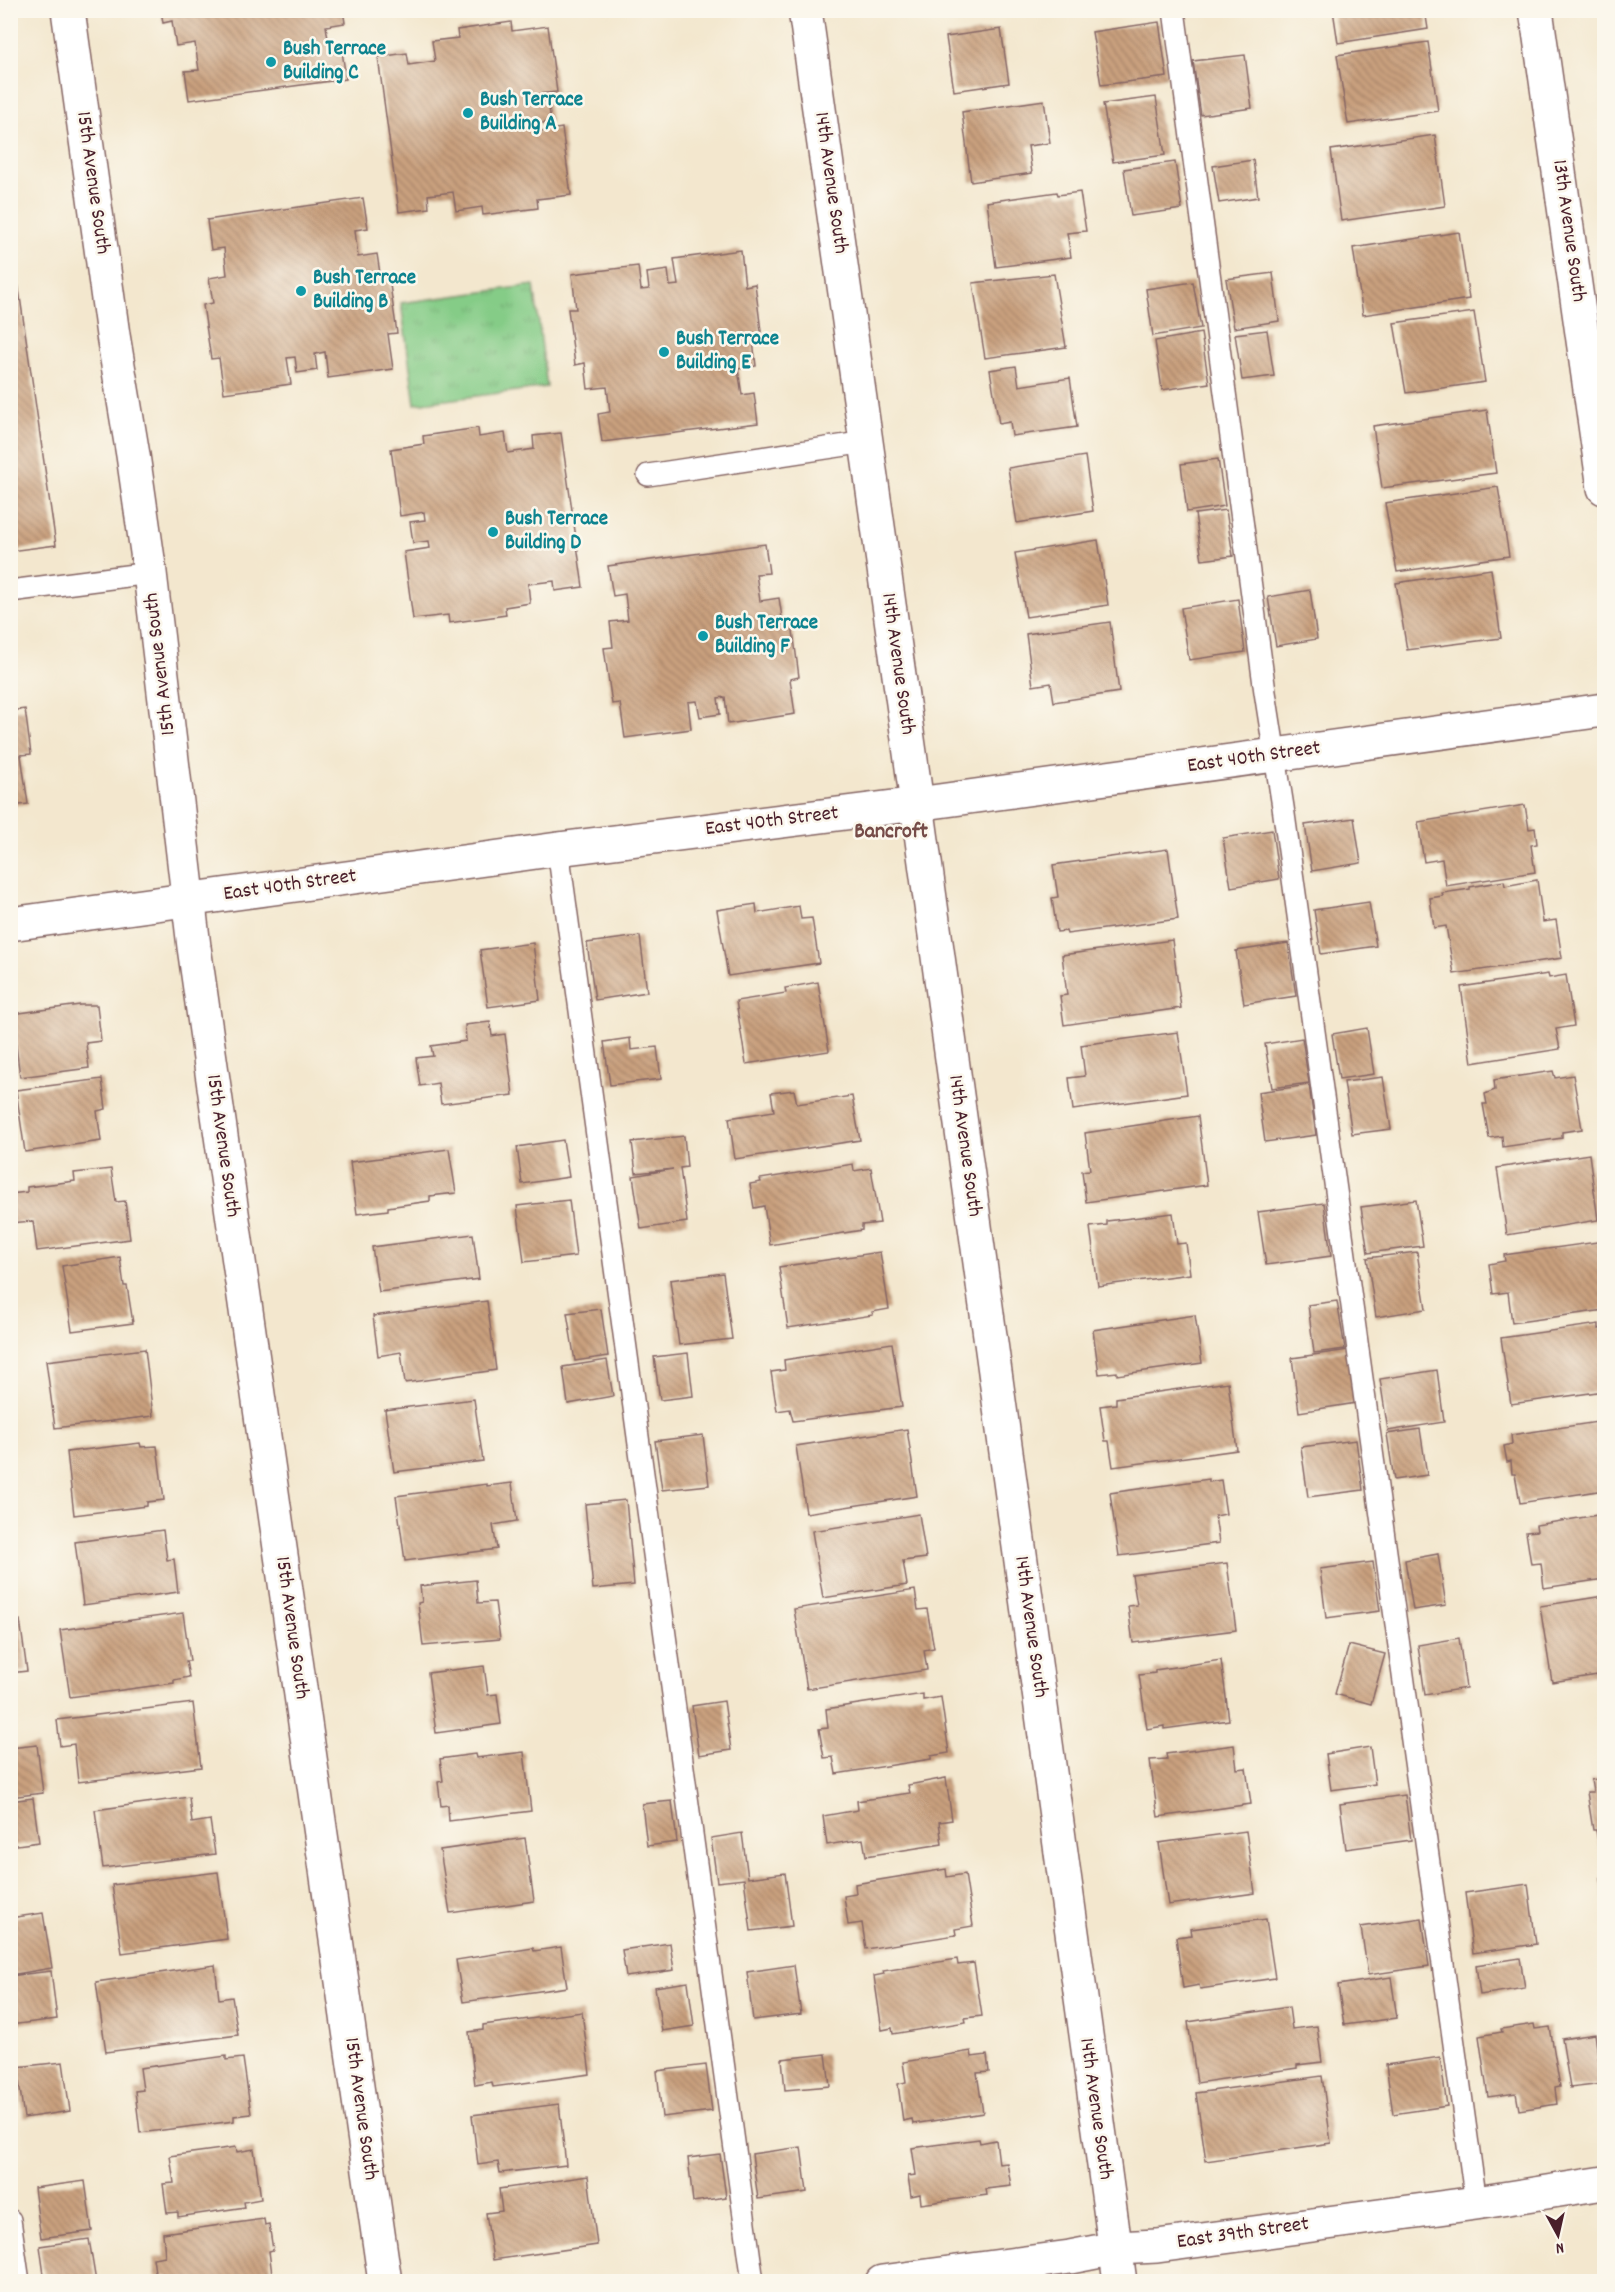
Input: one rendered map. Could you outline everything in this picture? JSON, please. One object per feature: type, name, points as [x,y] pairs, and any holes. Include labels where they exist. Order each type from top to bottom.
[{"type":"street","name":"15th Avenue South","points":[[68,10],[113,334],[134,455],[150,573],[188,900],[385,2282]]},
{"type":"street","name":"14th Avenue South","points":[[805,10],[917,804],[1120,2282]]},
{"type":"street","name":"13th Avenue South","points":[[1536,10],[1605,488]]},
{"type":"street","name":"East 40th Street","points":[[10,924],[1605,710]]},
{"type":"street","name":"East 39th Street","points":[[882,2282],[1070,2257],[1116,2248],[1157,2246],[1476,2203],[1605,2183]]},
{"type":"lane","points":[[1174,10],[1264,692],[1275,756],[1476,2203]]},
{"type":"lane","points":[[648,475],[866,442]]},
{"type":"lane","points":[[10,591],[150,573]]},
{"type":"lane","points":[[558,849],[753,2282]]},
{"type":"lane","points":[[10,2220],[19,2282]]},
{"type":"green space","points":[[534,285],[547,387],[415,404],[401,303]]},
{"type":"building","name":"Bush Terrace Building C","points":[[161,10],[343,10],[345,23],[326,26],[330,53],[342,51],[346,79],[189,100],[185,71],[199,70],[195,43],[176,46],[172,21],[163,23]]},
{"type":"building","points":[[1333,10],[1425,10],[1428,29],[1338,43]]},
{"type":"building","name":"Bush Terrace Building A","points":[[511,22],[512,31],[548,26],[557,92],[531,95],[532,103],[548,101],[551,122],[535,124],[536,132],[562,128],[571,195],[537,199],[538,208],[483,215],[482,207],[456,211],[453,192],[428,195],[429,208],[399,212],[378,57],[407,53],[409,65],[435,61],[432,41],[458,38],[457,30]]},
{"type":"building","points":[[1159,22],[1167,77],[1101,85],[1092,32]]},
{"type":"building","points":[[1001,29],[1009,83],[954,91],[946,37]]},
{"type":"building","points":[[1428,42],[1438,111],[1348,124],[1337,55]]},
{"type":"building","points":[[1245,55],[1252,108],[1201,115],[1193,61]]},
{"type":"building","points":[[1156,97],[1165,155],[1113,162],[1103,104]]},
{"type":"building","points":[[1044,100],[1050,143],[1028,146],[1032,173],[971,182],[962,112]]},
{"type":"building","points":[[1435,135],[1445,206],[1341,221],[1331,150]]},
{"type":"building","points":[[1253,160],[1258,197],[1219,203],[1213,166]]},
{"type":"building","points":[[1175,162],[1182,209],[1131,216],[1124,169]]},
{"type":"building","points":[[1057,192],[1058,195],[1080,192],[1086,231],[1067,233],[1071,257],[996,267],[987,202]]},
{"type":"building","name":"Bush Terrace Building B","points":[[363,198],[368,228],[355,230],[358,257],[377,254],[381,280],[389,278],[397,333],[388,334],[393,369],[328,378],[325,352],[315,354],[317,370],[297,373],[295,357],[287,358],[291,384],[224,393],[219,358],[211,359],[203,305],[213,303],[209,278],[227,275],[224,248],[211,250],[207,220]]},
{"type":"building","points":[[10,228],[56,545],[10,551]]},
{"type":"building","points":[[1459,232],[1469,299],[1363,315],[1353,248]]},
{"type":"building","name":"Bush Terrace Building E","points":[[741,250],[745,286],[755,284],[762,339],[753,341],[756,366],[738,369],[742,395],[754,393],[758,423],[602,442],[598,414],[610,412],[607,387],[588,389],[585,363],[575,365],[568,309],[576,309],[572,274],[638,266],[641,290],[649,289],[647,273],[668,270],[670,286],[678,285],[674,259]]},
{"type":"building","points":[[1273,273],[1279,321],[1234,328],[1226,279]]},
{"type":"building","points":[[1054,274],[1066,347],[985,358],[973,283]]},
{"type":"building","points":[[1193,282],[1201,328],[1153,336],[1146,289]]},
{"type":"building","points":[[1474,312],[1485,382],[1406,393],[1394,323]]},
{"type":"building","points":[[1267,330],[1274,376],[1242,380],[1235,334]]},
{"type":"building","points":[[1201,333],[1209,383],[1162,390],[1155,341]]},
{"type":"building","points":[[1016,366],[1019,386],[1070,378],[1077,427],[1012,436],[1010,422],[999,424],[990,370]]},
{"type":"building","points":[[1487,410],[1496,473],[1382,488],[1373,426]]},
{"type":"building","name":"Bush Terrace Building D","points":[[478,428],[479,437],[505,433],[508,453],[534,449],[533,436],[561,433],[583,587],[555,591],[554,581],[528,584],[530,603],[505,607],[506,615],[449,623],[448,615],[413,619],[404,552],[430,548],[429,541],[413,543],[410,522],[425,520],[424,512],[400,516],[391,449],[424,444],[423,436]]},
{"type":"building","points":[[1085,456],[1093,511],[1017,523],[1008,468]]},
{"type":"building","points":[[1218,459],[1225,506],[1187,512],[1181,464]]},
{"type":"building","points":[[1498,487],[1509,556],[1397,572],[1385,503]]},
{"type":"building","points":[[1226,510],[1233,556],[1202,560],[1195,514]]},
{"type":"building","points":[[1098,540],[1108,605],[1026,617],[1015,553]]},
{"type":"building","name":"Bush Terrace Building F","points":[[765,544],[769,573],[756,574],[760,601],[779,598],[783,624],[792,623],[799,677],[790,679],[795,714],[728,724],[725,697],[718,698],[720,714],[700,717],[697,701],[688,702],[691,729],[625,738],[620,703],[612,704],[604,648],[613,647],[610,622],[628,620],[625,594],[613,596],[608,566]]},
{"type":"building","points":[[1491,569],[1501,638],[1407,650],[1396,583]]},
{"type":"building","points":[[1310,590],[1317,639],[1276,646],[1268,597]]},
{"type":"building","points":[[1238,599],[1245,652],[1189,660],[1181,608]]},
{"type":"building","points":[[1110,622],[1119,692],[1054,702],[1051,683],[1033,686],[1026,634]]},
{"type":"building","points":[[25,709],[31,754],[21,755],[28,804],[10,806],[10,711]]},
{"type":"building","points":[[1525,805],[1529,829],[1535,828],[1537,844],[1531,845],[1535,872],[1446,886],[1442,859],[1424,862],[1418,822]]},
{"type":"building","points":[[1354,818],[1361,863],[1312,871],[1305,825]]},
{"type":"building","points":[[1272,830],[1279,879],[1231,887],[1223,838]]},
{"type":"building","points":[[1168,849],[1178,919],[1067,934],[1066,931],[1057,932],[1052,898],[1058,897],[1053,865]]},
{"type":"building","points":[[1537,880],[1543,922],[1556,920],[1562,958],[1454,974],[1446,926],[1434,928],[1430,898],[1443,896],[1442,893],[1504,881],[1505,886]]},
{"type":"building","points":[[1369,902],[1376,946],[1321,954],[1314,910]]},
{"type":"building","points":[[756,904],[757,913],[799,906],[801,919],[812,918],[819,963],[728,976],[717,910]]},
{"type":"building","points":[[640,936],[647,992],[595,1000],[587,943]]},
{"type":"building","points":[[1172,940],[1181,1008],[1064,1025],[1060,996],[1067,995],[1062,955]]},
{"type":"building","points":[[533,943],[540,1000],[488,1007],[480,950]]},
{"type":"building","points":[[1288,943],[1296,996],[1244,1004],[1236,951]]},
{"type":"building","points":[[1548,974],[1549,978],[1566,975],[1574,1026],[1556,1029],[1560,1049],[1472,1063],[1461,987]]},
{"type":"building","points":[[818,982],[829,1051],[746,1064],[736,1001],[786,993],[785,988]]},
{"type":"building","points":[[97,1005],[101,1041],[86,1043],[89,1068],[20,1077],[12,1014]]},
{"type":"building","points":[[490,1022],[492,1036],[505,1034],[513,1095],[441,1104],[438,1083],[420,1086],[416,1058],[433,1056],[431,1046],[466,1041],[465,1025]]},
{"type":"building","points":[[1367,1028],[1374,1074],[1339,1079],[1332,1034]]},
{"type":"building","points":[[1178,1032],[1187,1094],[1073,1110],[1069,1078],[1085,1076],[1081,1045]]},
{"type":"building","points":[[630,1038],[631,1050],[657,1047],[661,1079],[610,1085],[604,1042]]},
{"type":"building","points":[[1302,1038],[1309,1083],[1272,1088],[1265,1044]]},
{"type":"building","points":[[1553,1071],[1555,1078],[1573,1075],[1582,1129],[1562,1132],[1562,1138],[1503,1147],[1502,1136],[1489,1138],[1483,1104],[1487,1104],[1485,1094],[1495,1090],[1494,1080]]},
{"type":"building","points":[[1383,1077],[1391,1129],[1352,1134],[1344,1082]]},
{"type":"building","points":[[102,1079],[106,1109],[97,1111],[101,1141],[25,1152],[16,1090]]},
{"type":"building","points":[[1309,1085],[1316,1135],[1265,1142],[1258,1092]]},
{"type":"building","points":[[794,1090],[797,1104],[852,1096],[860,1140],[735,1159],[729,1118],[774,1111],[771,1093]]},
{"type":"building","points":[[1198,1116],[1207,1185],[1086,1202],[1082,1171],[1090,1170],[1085,1133]]},
{"type":"building","points":[[684,1136],[687,1167],[680,1168],[687,1222],[641,1229],[633,1176],[673,1169],[636,1173],[632,1142]]},
{"type":"building","points":[[563,1140],[569,1177],[522,1184],[517,1147]]},
{"type":"building","points":[[449,1149],[456,1193],[430,1196],[430,1201],[388,1207],[388,1210],[357,1214],[350,1162]]},
{"type":"building","points":[[1589,1154],[1598,1220],[1507,1235],[1497,1168]]},
{"type":"building","points":[[853,1164],[854,1171],[871,1168],[880,1223],[862,1225],[862,1230],[770,1245],[764,1206],[754,1208],[750,1184],[761,1182],[760,1179]]},
{"type":"building","points":[[111,1169],[116,1202],[125,1201],[130,1239],[37,1251],[33,1221],[10,1223],[10,1194],[27,1192],[27,1187],[75,1181],[74,1173]]},
{"type":"building","points":[[569,1200],[576,1256],[524,1262],[517,1206]]},
{"type":"building","points":[[1416,1200],[1423,1246],[1368,1253],[1361,1207]]},
{"type":"building","points":[[1324,1203],[1331,1256],[1266,1265],[1258,1212]]},
{"type":"building","points":[[1173,1213],[1177,1244],[1186,1243],[1190,1274],[1098,1286],[1090,1227],[1107,1225],[1107,1221]]},
{"type":"building","points":[[473,1234],[479,1279],[379,1292],[372,1247]]},
{"type":"building","points":[[1604,1241],[1604,1310],[1512,1323],[1508,1292],[1493,1294],[1489,1264],[1505,1261],[1504,1255]]},
{"type":"building","points":[[880,1252],[889,1309],[872,1312],[873,1315],[788,1328],[779,1267]]},
{"type":"building","points":[[1417,1252],[1426,1309],[1376,1317],[1367,1258]]},
{"type":"building","points":[[120,1257],[133,1323],[72,1331],[62,1266]]},
{"type":"building","points":[[723,1273],[732,1339],[679,1345],[670,1280]]},
{"type":"building","points":[[487,1301],[496,1370],[405,1383],[401,1352],[378,1356],[373,1316]]},
{"type":"building","points":[[1337,1301],[1345,1349],[1314,1353],[1308,1305]]},
{"type":"building","points":[[601,1309],[608,1356],[575,1361],[567,1313]]},
{"type":"building","points":[[1195,1315],[1202,1363],[1117,1375],[1117,1372],[1099,1374],[1093,1330]]},
{"type":"building","points":[[1599,1324],[1599,1329],[1604,1328],[1604,1391],[1511,1404],[1501,1338]]},
{"type":"building","points":[[892,1343],[902,1407],[793,1421],[790,1409],[777,1411],[771,1372],[785,1370],[784,1360]]},
{"type":"building","points":[[145,1349],[153,1416],[55,1428],[46,1361]]},
{"type":"building","points":[[1349,1350],[1356,1403],[1299,1412],[1292,1358]]},
{"type":"building","points":[[688,1353],[693,1396],[660,1400],[654,1357]]},
{"type":"building","points":[[607,1360],[613,1396],[568,1404],[563,1367]]},
{"type":"building","points":[[1437,1370],[1444,1422],[1388,1431],[1380,1379]]},
{"type":"building","points":[[1228,1382],[1237,1450],[1113,1467],[1109,1441],[1105,1441],[1100,1406],[1116,1404],[1116,1398]]},
{"type":"building","points":[[474,1399],[483,1461],[394,1472],[385,1410]]},
{"type":"building","points":[[1604,1421],[1604,1490],[1520,1503],[1515,1474],[1512,1474],[1511,1461],[1507,1462],[1504,1446],[1512,1444],[1511,1435]]},
{"type":"building","points":[[907,1429],[917,1496],[806,1513],[796,1446]]},
{"type":"building","points":[[1420,1429],[1427,1475],[1394,1480],[1387,1434]]},
{"type":"building","points":[[703,1435],[709,1485],[662,1490],[655,1441]]},
{"type":"building","points":[[1356,1440],[1363,1490],[1308,1497],[1301,1447]]},
{"type":"building","points":[[140,1443],[141,1447],[157,1446],[164,1500],[147,1502],[147,1506],[74,1515],[67,1452]]},
{"type":"building","points":[[1209,1479],[1209,1482],[1221,1480],[1226,1514],[1215,1516],[1219,1543],[1119,1556],[1110,1493]]},
{"type":"building","points":[[512,1483],[517,1521],[493,1525],[497,1549],[405,1561],[396,1496]]},
{"type":"building","points":[[626,1500],[634,1585],[593,1589],[585,1504]]},
{"type":"building","points":[[919,1514],[926,1558],[903,1561],[907,1585],[823,1598],[812,1531]]},
{"type":"building","points":[[1604,1514],[1604,1579],[1544,1588],[1541,1563],[1531,1564],[1526,1532],[1537,1531],[1536,1525]]},
{"type":"building","points":[[163,1530],[167,1560],[174,1559],[178,1592],[83,1605],[75,1542]]},
{"type":"building","points":[[1438,1554],[1446,1605],[1413,1610],[1405,1560]]},
{"type":"building","points":[[1373,1562],[1380,1611],[1326,1618],[1320,1569]]},
{"type":"building","points":[[1227,1563],[1236,1630],[1133,1643],[1128,1606],[1137,1605],[1132,1575]]},
{"type":"building","points":[[476,1580],[478,1603],[495,1602],[500,1639],[423,1646],[418,1603],[422,1602],[420,1586]]},
{"type":"building","points":[[915,1590],[918,1610],[927,1609],[934,1648],[924,1650],[927,1670],[807,1689],[794,1609]]},
{"type":"building","points":[[1604,1596],[1604,1674],[1552,1682],[1540,1606]]},
{"type":"building","points":[[183,1613],[190,1661],[186,1661],[189,1677],[174,1680],[174,1683],[70,1697],[60,1630]]},
{"type":"building","points":[[20,1620],[27,1671],[10,1673],[10,1621]]},
{"type":"building","points":[[1459,1638],[1466,1688],[1425,1695],[1418,1645]]},
{"type":"building","points":[[1349,1645],[1385,1654],[1371,1704],[1335,1694]]},
{"type":"building","points":[[1221,1660],[1229,1720],[1164,1729],[1164,1726],[1147,1729],[1139,1675],[1155,1673],[1155,1670]]},
{"type":"building","points":[[484,1666],[488,1695],[497,1694],[501,1724],[436,1733],[428,1673]]},
{"type":"building","points":[[923,1694],[923,1700],[941,1697],[949,1753],[931,1756],[931,1759],[836,1774],[833,1757],[824,1758],[819,1729],[828,1728],[826,1709]]},
{"type":"building","points":[[724,1701],[731,1750],[699,1755],[692,1706]]},
{"type":"building","points":[[193,1703],[201,1767],[78,1782],[74,1744],[60,1746],[57,1720]]},
{"type":"building","points":[[37,1745],[43,1793],[10,1797],[10,1748]]},
{"type":"building","points":[[1234,1745],[1237,1769],[1246,1768],[1251,1804],[1158,1817],[1150,1760],[1167,1759],[1166,1754]]},
{"type":"building","points":[[1370,1747],[1375,1784],[1331,1790],[1326,1754]]},
{"type":"building","points":[[524,1752],[531,1811],[449,1821],[448,1805],[441,1806],[438,1782],[443,1781],[440,1759],[475,1754],[476,1758]]},
{"type":"building","points":[[946,1778],[952,1820],[939,1822],[942,1844],[866,1856],[863,1839],[827,1845],[823,1816],[858,1810],[857,1801],[910,1793],[908,1785]]},
{"type":"building","points":[[1604,1778],[1604,1851],[1600,1851],[1596,1830],[1593,1830],[1587,1792],[1593,1792],[1591,1780]]},
{"type":"building","points":[[1405,1795],[1411,1840],[1346,1849],[1340,1804]]},
{"type":"building","points":[[189,1797],[192,1823],[210,1820],[215,1854],[103,1868],[95,1810]]},
{"type":"building","points":[[33,1798],[39,1842],[10,1846],[10,1801]]},
{"type":"building","points":[[672,1801],[677,1842],[647,1846],[642,1804]]},
{"type":"building","points":[[1246,1831],[1255,1893],[1168,1905],[1159,1843]]},
{"type":"building","points":[[742,1833],[748,1878],[785,1873],[792,1926],[751,1931],[744,1879],[717,1882],[711,1838]]},
{"type":"building","points":[[525,1838],[534,1901],[450,1913],[440,1850]]},
{"type":"building","points":[[946,1869],[947,1877],[965,1874],[973,1926],[955,1929],[956,1935],[866,1949],[862,1923],[848,1925],[844,1896],[856,1894],[855,1884]]},
{"type":"building","points":[[218,1872],[227,1939],[122,1953],[112,1885]]},
{"type":"building","points":[[1604,1877],[1604,1899],[1603,1899],[1600,1878]]},
{"type":"building","points":[[1528,1884],[1536,1944],[1473,1953],[1465,1893]]},
{"type":"building","points":[[43,1913],[52,1968],[10,1975],[10,1918]]},
{"type":"building","points":[[1422,1918],[1429,1966],[1368,1975],[1361,1927]]},
{"type":"building","points":[[1266,1919],[1275,1978],[1200,1989],[1199,1985],[1183,1988],[1176,1937],[1192,1935],[1191,1929]]},
{"type":"building","points":[[670,1943],[674,1970],[626,1977],[622,1950]]},
{"type":"building","points":[[561,1947],[567,1987],[463,2002],[456,1960],[533,1948],[534,1951]]},
{"type":"building","points":[[1520,1958],[1525,1988],[1480,1995],[1476,1965]]},
{"type":"building","points":[[957,1959],[958,1965],[974,1963],[982,2016],[965,2018],[966,2022],[893,2034],[892,2028],[882,2030],[874,1976],[884,1974],[883,1971]]},
{"type":"building","points":[[215,1965],[219,1999],[232,1997],[238,2035],[106,2052],[96,1982]]},
{"type":"building","points":[[794,1965],[801,2014],[753,2020],[747,1972]]},
{"type":"building","points":[[51,1971],[57,2019],[10,2025],[10,1976]]},
{"type":"building","points":[[1391,1977],[1397,2018],[1344,2025],[1338,1985]]},
{"type":"building","points":[[688,1982],[694,2026],[662,2031],[655,1987]]},
{"type":"building","points":[[1289,2007],[1292,2029],[1317,2026],[1322,2062],[1197,2083],[1188,2022]]},
{"type":"building","points":[[582,2012],[590,2074],[493,2087],[492,2082],[475,2085],[469,2032],[483,2030],[483,2025]]},
{"type":"building","points":[[1534,2024],[1535,2029],[1550,2027],[1560,2087],[1555,2088],[1557,2104],[1519,2110],[1516,2093],[1488,2097],[1479,2036],[1502,2032],[1501,2029]]},
{"type":"building","points":[[1595,2034],[1602,2084],[1570,2088],[1562,2039]]},
{"type":"building","points":[[971,2051],[972,2057],[987,2055],[989,2072],[977,2073],[983,2113],[913,2124],[912,2119],[903,2121],[898,2084],[906,2082],[903,2062]]},
{"type":"building","points":[[826,2054],[830,2086],[785,2090],[782,2059]]},
{"type":"building","points":[[226,2056],[226,2060],[243,2058],[251,2114],[234,2116],[234,2121],[140,2133],[135,2091],[143,2090],[140,2068]]},
{"type":"building","points":[[1440,2057],[1447,2106],[1393,2114],[1386,2065]]},
{"type":"building","points":[[63,2062],[70,2111],[24,2118],[17,2067]]},
{"type":"building","points":[[706,2065],[712,2111],[662,2117],[657,2071]]},
{"type":"building","points":[[1322,2076],[1331,2143],[1206,2161],[1196,2093]]},
{"type":"building","points":[[559,2104],[566,2165],[500,2173],[498,2162],[478,2165],[472,2115]]},
{"type":"building","points":[[979,2139],[980,2143],[996,2140],[999,2164],[1007,2163],[1011,2186],[986,2189],[987,2195],[921,2204],[920,2194],[911,2196],[908,2176],[916,2175],[912,2148]]},
{"type":"building","points":[[236,2147],[237,2152],[254,2149],[261,2199],[244,2202],[245,2207],[178,2217],[178,2212],[167,2213],[163,2184],[174,2183],[170,2156]]},
{"type":"building","points":[[801,2147],[807,2192],[758,2199],[752,2154]]},
{"type":"building","points":[[720,2154],[726,2197],[693,2202],[688,2158]]},
{"type":"building","points":[[588,2176],[597,2245],[493,2260],[486,2213],[502,2211],[499,2189]]},
{"type":"building","points":[[85,2181],[92,2231],[41,2238],[34,2188]]},
{"type":"building","points":[[264,2219],[265,2225],[269,2224],[273,2250],[269,2251],[273,2282],[169,2282],[168,2276],[156,2279],[153,2258],[165,2256],[163,2233]]},
{"type":"building","points":[[89,2239],[96,2282],[45,2282],[40,2246]]},
{"type":"place","name":"Bush Terrace Building C","points":[[271,62]]},
{"type":"place","name":"Bush Terrace Building A","points":[[468,113]]},
{"type":"place","name":"Bush Terrace Building B","points":[[301,291]]},
{"type":"place","name":"Bush Terrace Building E","points":[[664,352]]},
{"type":"place","name":"Bush Terrace Building D","points":[[493,532]]},
{"type":"place","name":"Bush Terrace Building F","points":[[703,636]]},
{"type":"district","name":"Bancroft","points":[[891,832]]}]
